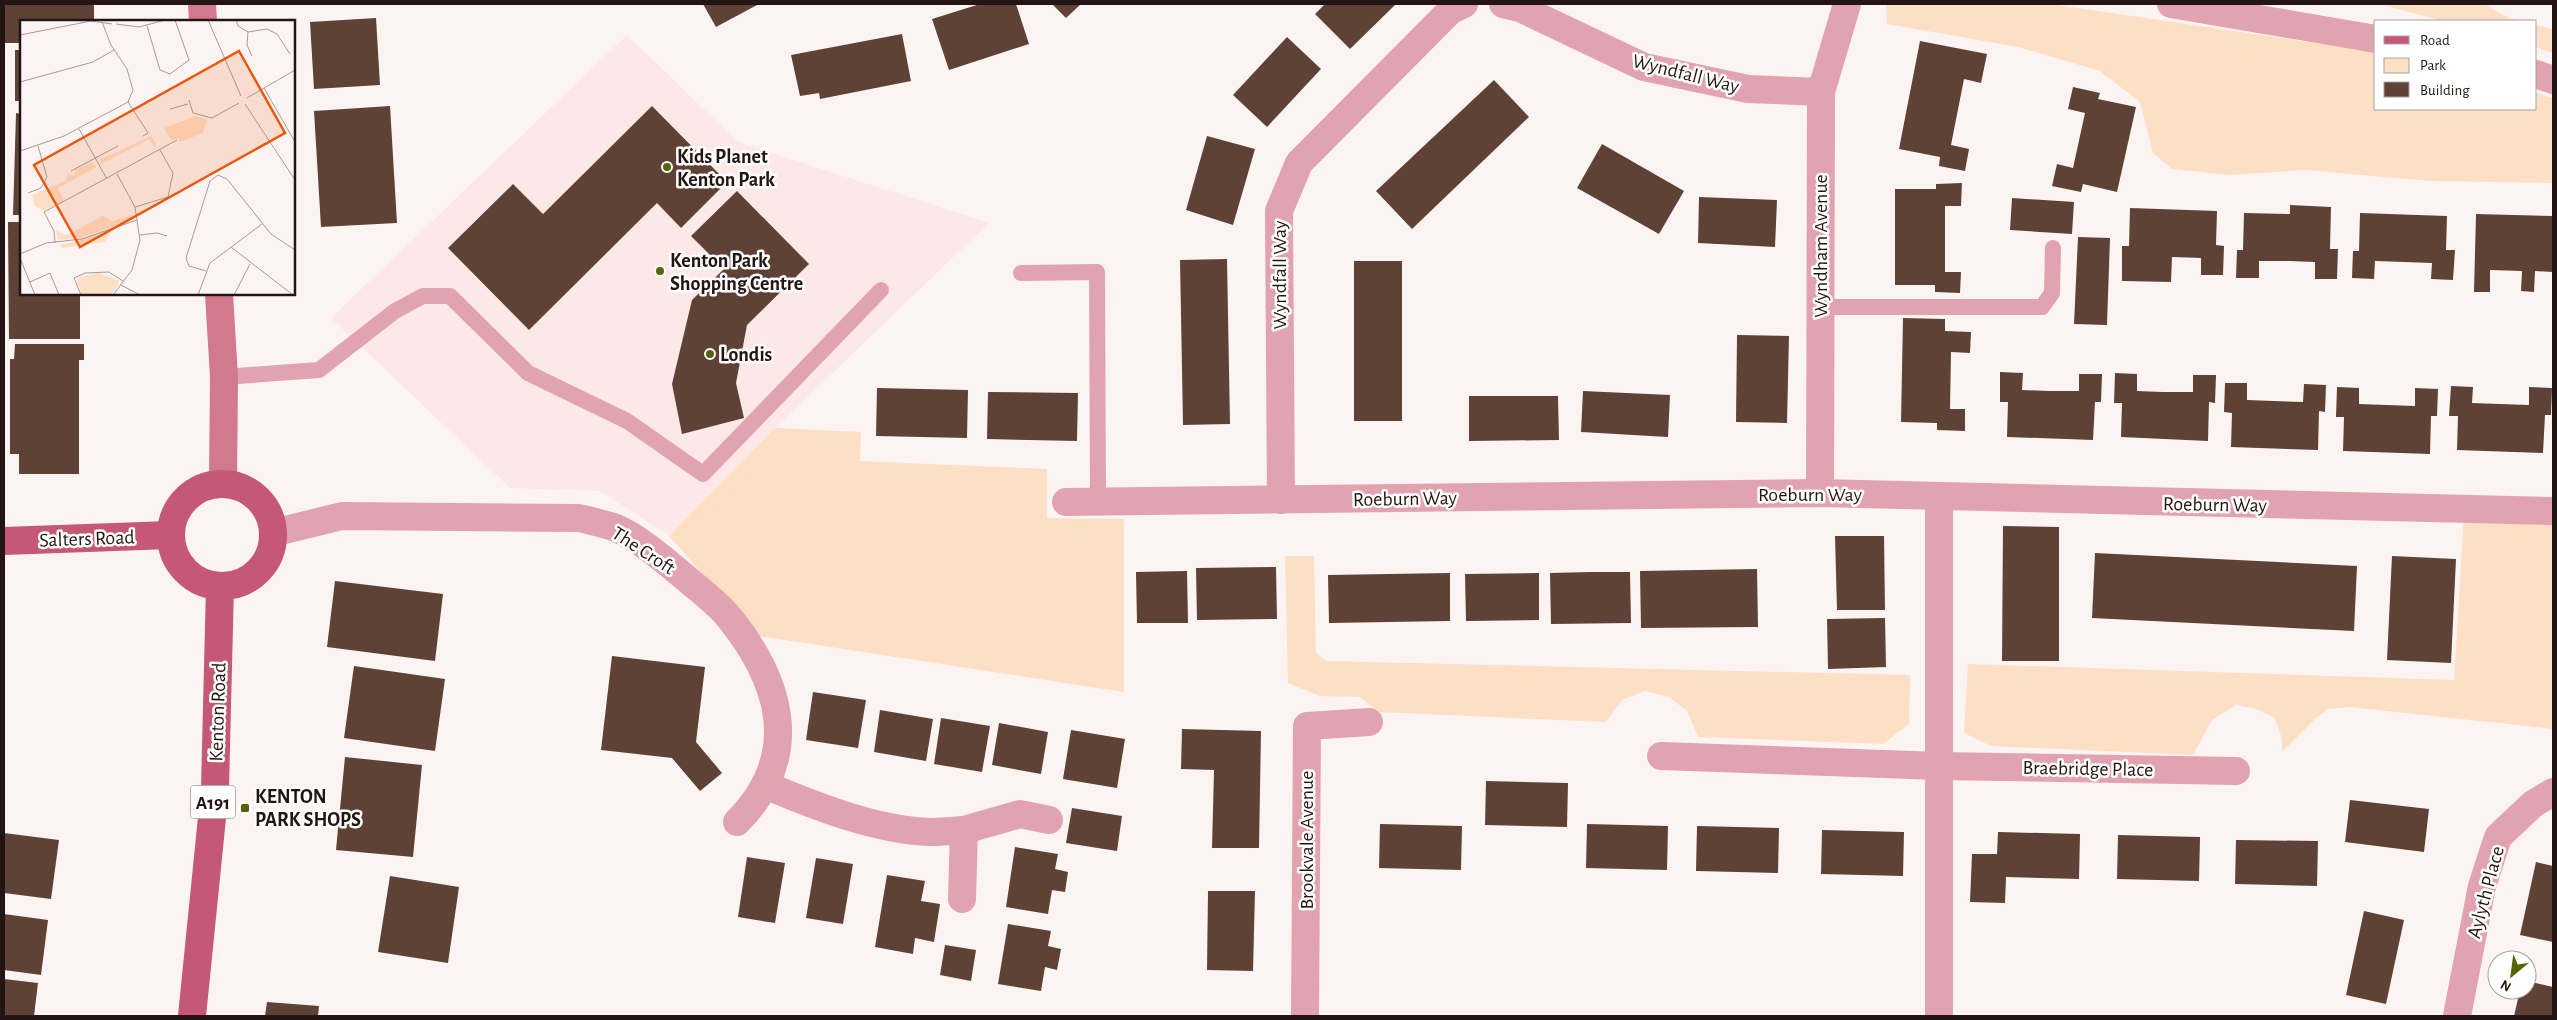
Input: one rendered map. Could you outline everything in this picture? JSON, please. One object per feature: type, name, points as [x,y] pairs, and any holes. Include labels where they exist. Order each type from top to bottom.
[{"type":"main road","points":[[223,483],[253,493],[272,517],[274,546],[259,572],[234,586],[204,585],[180,567],[170,535],[176,509],[197,489],[223,483]]},
{"type":"main road","name":"Salters Road","points":[[4,540],[170,535]]},
{"type":"main road","name":"Kenton Road","points":[[192,1016],[215,788],[220,586]]},
{"type":"street","points":[[202,4],[203,20]]},
{"type":"street","name":"Wyndfall Way","points":[[1281,500],[1279,211],[1299,163],[1451,10],[1464,4]]},
{"type":"street","name":"Wyndfall Way","points":[[1503,4],[1520,8],[1644,67],[1748,89],[1821,92]]},
{"type":"street","name":"Wyndham Avenue","points":[[1820,493],[1821,92],[1847,4]]},
{"type":"street","points":[[2171,4],[2374,39]]},
{"type":"street","points":[[2537,74],[2553,80]]},
{"type":"street","points":[[219,295],[224,377],[223,483]]},
{"type":"street","name":"Roeburn Way","points":[[1066,502],[1820,493],[1940,498],[2553,512]]},
{"type":"street","points":[[1939,1016],[1940,498]]},
{"type":"street","name":"The Croft","points":[[273,533],[342,516],[580,518],[617,529],[668,563],[731,619],[768,677],[778,710],[774,768],[753,806],[737,822]]},
{"type":"street","name":"Brookvale Avenue","points":[[1305,1016],[1307,726],[1369,722]]},
{"type":"street","name":"Braebridge Place","points":[[1661,756],[1940,766],[2236,771]]},
{"type":"street","points":[[765,785],[824,810],[890,826],[929,832],[964,830],[1020,814],[1049,820]]},
{"type":"street","name":"Aylyth Place","points":[[2457,1016],[2482,886],[2498,837],[2533,804],[2553,792]]},
{"type":"street","points":[[962,898],[964,830]]},
{"type":"lane","points":[[1819,307],[2042,307],[2052,293],[2054,248]]},
{"type":"lane","points":[[1021,273],[1097,272],[1098,501]]},
{"type":"lane","points":[[224,377],[319,370],[395,311],[423,296],[450,296],[528,373],[627,422],[703,474],[881,290]]},
{"type":"shaded area","name":"Kenton Park Shopping Centre","points":[[627,35],[738,142],[989,223],[775,428],[669,536],[600,491],[510,488],[331,318]]},
{"type":"green space","points":[[1886,4],[2051,4],[2374,52],[2374,110],[2537,110],[2537,93],[2553,98],[2553,183],[2429,181],[2306,170],[2230,175],[2172,169],[2153,153],[2140,102],[2100,71],[2018,47],[1887,24]]},
{"type":"green space","points":[[2379,4],[2484,4],[2509,18],[2518,20],[2439,20]]},
{"type":"green space","points":[[2537,25],[2553,29],[2553,53],[2537,47]]},
{"type":"green space","points":[[775,428],[861,432],[860,461],[1047,469],[1047,518],[1124,519],[1124,692],[758,636],[669,536]]},
{"type":"green space","points":[[2464,514],[2553,519],[2553,729],[2350,707],[2328,709],[2317,717],[2282,752],[2282,739],[2275,718],[2256,709],[2236,705],[2212,720],[2193,755],[1991,746],[1964,733],[1968,664],[2454,680]]},
{"type":"green space","points":[[1285,556],[1314,556],[1316,653],[1326,661],[1910,675],[1909,724],[1883,744],[1698,737],[1687,711],[1669,697],[1645,691],[1622,700],[1606,722],[1378,712],[1360,697],[1320,696],[1288,683]]},
{"type":"building","points":[[4,4],[94,4],[94,20],[20,20],[20,43],[5,43]]},
{"type":"building","points":[[703,4],[759,4],[716,27]]},
{"type":"building","points":[[980,4],[1016,4],[1029,44],[949,70],[932,19]]},
{"type":"building","points":[[1052,4],[1081,4],[1066,18]]},
{"type":"building","points":[[1325,4],[1396,4],[1350,49],[1315,14]]},
{"type":"building","points":[[376,18],[380,85],[314,89],[310,22]]},
{"type":"building","points":[[902,34],[911,81],[820,99],[819,93],[800,96],[791,55]]},
{"type":"building","points":[[1287,37],[1321,69],[1267,127],[1233,95]]},
{"type":"building","points":[[1920,41],[1987,54],[1981,83],[1964,79],[1951,145],[1969,149],[1965,171],[1939,166],[1940,157],[1899,149]]},
{"type":"building","points":[[15,50],[20,50],[20,101],[15,101]]},
{"type":"building","points":[[1494,80],[1529,117],[1412,229],[1376,191]]},
{"type":"building","points":[[2073,87],[2100,93],[2098,99],[2136,107],[2117,192],[2083,184],[2081,192],[2052,186],[2057,164],[2073,168],[2085,113],[2068,109]]},
{"type":"building","points":[[390,106],[397,223],[321,227],[314,111]]},
{"type":"building","points":[[652,106],[727,182],[681,228],[657,203],[529,330],[448,248],[513,184],[543,214]]},
{"type":"building","points":[[16,113],[20,114],[20,215],[13,215]]},
{"type":"building","points":[[1207,136],[1255,149],[1233,225],[1186,210]]},
{"type":"building","points":[[1602,144],[1684,191],[1659,234],[1577,188]]},
{"type":"building","points":[[1962,183],[1961,206],[1945,206],[1945,272],[1961,272],[1960,293],[1935,292],[1935,285],[1895,285],[1895,189],[1936,189],[1936,184]]},
{"type":"building","points":[[737,191],[809,264],[747,325],[736,383],[744,418],[682,434],[672,384],[692,300],[724,269],[691,236]]},
{"type":"building","points":[[1699,197],[1777,200],[1775,247],[1698,243]]},
{"type":"building","points":[[2012,198],[2074,202],[2072,234],[2010,230]]},
{"type":"building","points":[[2290,205],[2331,207],[2330,249],[2338,249],[2337,279],[2315,279],[2315,262],[2289,261],[2259,261],[2259,278],[2236,278],[2237,250],[2243,250],[2244,213],[2290,214]]},
{"type":"building","points":[[2130,208],[2217,211],[2216,245],[2224,246],[2223,275],[2201,275],[2201,258],[2172,257],[2171,282],[2122,281],[2122,246],[2129,246]]},
{"type":"building","points":[[2360,213],[2447,216],[2446,250],[2455,250],[2453,280],[2431,279],[2432,263],[2375,261],[2374,279],[2352,278],[2353,251],[2359,251]]},
{"type":"building","points":[[2476,214],[2553,216],[2553,272],[2535,271],[2534,292],[2521,291],[2522,271],[2490,270],[2490,292],[2474,292]]},
{"type":"building","points":[[8,222],[20,222],[20,295],[80,295],[80,339],[9,339]]},
{"type":"building","points":[[2078,237],[2110,238],[2107,325],[2074,324]]},
{"type":"building","points":[[1227,259],[1230,424],[1183,425],[1180,260]]},
{"type":"building","points":[[1354,261],[1402,261],[1402,421],[1354,421]]},
{"type":"building","points":[[1903,318],[1945,319],[1945,331],[1971,332],[1970,353],[1951,352],[1950,409],[1965,409],[1965,431],[1937,430],[1937,423],[1901,422]]},
{"type":"building","points":[[1737,335],[1789,336],[1787,423],[1736,422]]},
{"type":"building","points":[[15,344],[84,344],[84,360],[79,360],[79,474],[19,474],[19,454],[10,454],[10,359],[14,359]]},
{"type":"building","points":[[2000,372],[2023,373],[2022,390],[2049,391],[2079,391],[2079,374],[2102,374],[2101,402],[2095,402],[2093,440],[2007,437],[2008,402],[2000,402]]},
{"type":"building","points":[[2115,373],[2137,374],[2137,391],[2163,392],[2193,392],[2193,375],[2216,375],[2215,403],[2209,402],[2208,441],[2121,437],[2122,403],[2114,403]]},
{"type":"building","points":[[2225,383],[2247,383],[2247,400],[2303,402],[2304,384],[2326,385],[2325,412],[2319,411],[2318,450],[2231,447],[2232,413],[2224,412]]},
{"type":"building","points":[[2451,386],[2473,387],[2472,403],[2529,405],[2529,387],[2552,388],[2551,415],[2545,415],[2543,453],[2457,450],[2458,416],[2449,416]]},
{"type":"building","points":[[2337,387],[2359,388],[2359,404],[2415,406],[2415,388],[2438,389],[2437,416],[2431,416],[2430,454],[2343,451],[2344,417],[2336,417]]},
{"type":"building","points":[[877,388],[968,390],[967,438],[876,436]]},
{"type":"building","points":[[1583,391],[1670,395],[1668,437],[1581,432]]},
{"type":"building","points":[[988,392],[1078,393],[1077,441],[987,439]]},
{"type":"building","points":[[1469,396],[1558,396],[1559,440],[1469,441]]},
{"type":"building","points":[[2003,526],[2059,527],[2059,661],[2002,661]]},
{"type":"building","points":[[1835,536],[1884,536],[1885,610],[1837,610]]},
{"type":"building","points":[[2095,553],[2357,566],[2354,631],[2092,618]]},
{"type":"building","points":[[2392,556],[2456,559],[2451,663],[2387,660]]},
{"type":"building","points":[[1276,567],[1277,619],[1197,620],[1196,568]]},
{"type":"building","points":[[1757,569],[1758,627],[1641,628],[1640,571]]},
{"type":"building","points":[[1187,571],[1188,623],[1137,623],[1136,572]]},
{"type":"building","points":[[1630,572],[1631,623],[1551,624],[1550,573]]},
{"type":"building","points":[[1450,573],[1450,621],[1329,623],[1328,575]]},
{"type":"building","points":[[1539,573],[1539,620],[1466,621],[1465,574]]},
{"type":"building","points":[[335,581],[443,594],[435,661],[327,647]]},
{"type":"building","points":[[1885,618],[1886,667],[1828,669],[1827,619]]},
{"type":"building","points":[[612,656],[705,667],[696,742],[722,773],[700,791],[672,758],[601,750]]},
{"type":"building","points":[[354,666],[445,679],[435,751],[344,738]]},
{"type":"building","points":[[813,692],[866,700],[858,748],[806,740]]},
{"type":"building","points":[[880,710],[933,719],[926,761],[874,752]]},
{"type":"building","points":[[941,718],[990,726],[982,772],[934,764]]},
{"type":"building","points":[[999,723],[1048,732],[1041,774],[992,765]]},
{"type":"building","points":[[1182,729],[1261,731],[1259,848],[1212,848],[1214,770],[1181,769]]},
{"type":"building","points":[[1071,730],[1125,739],[1117,788],[1063,779]]},
{"type":"building","points":[[345,757],[422,765],[413,857],[336,850]]},
{"type":"building","points":[[1486,781],[1568,783],[1567,827],[1485,825]]},
{"type":"building","points":[[2350,800],[2429,809],[2424,852],[2345,842]]},
{"type":"building","points":[[1072,808],[1122,816],[1117,851],[1066,843]]},
{"type":"building","points":[[1380,824],[1462,826],[1461,870],[1379,868]]},
{"type":"building","points":[[1587,824],[1668,826],[1667,870],[1586,868]]},
{"type":"building","points":[[1697,826],[1779,828],[1778,873],[1696,871]]},
{"type":"building","points":[[1822,830],[1904,832],[1903,876],[1821,874]]},
{"type":"building","points":[[1998,832],[2080,834],[2079,879],[2006,877],[2005,903],[1970,902],[1972,854],[1997,854]]},
{"type":"building","points":[[4,833],[59,840],[51,899],[4,893]]},
{"type":"building","points":[[2118,835],[2200,837],[2199,881],[2117,879]]},
{"type":"building","points":[[2236,840],[2318,841],[2317,886],[2235,884]]},
{"type":"building","points":[[1015,847],[1058,854],[1055,869],[1068,872],[1065,892],[1052,890],[1048,914],[1006,907]]},
{"type":"building","points":[[747,857],[785,863],[775,923],[738,917]]},
{"type":"building","points":[[816,858],[853,864],[843,924],[806,918]]},
{"type":"building","points":[[2536,862],[2553,866],[2553,942],[2520,935]]},
{"type":"building","points":[[887,875],[925,881],[921,901],[940,904],[934,942],[915,938],[913,954],[875,947]]},
{"type":"building","points":[[390,876],[459,887],[448,963],[378,952]]},
{"type":"building","points":[[1208,891],[1255,891],[1253,971],[1207,970]]},
{"type":"building","points":[[2364,911],[2404,920],[2386,1004],[2346,995]]},
{"type":"building","points":[[4,914],[48,920],[41,975],[4,970]]},
{"type":"building","points":[[1008,924],[1051,931],[1048,946],[1061,949],[1057,970],[1045,967],[1041,991],[998,984]]},
{"type":"building","points":[[945,945],[976,950],[971,981],[940,975]]},
{"type":"building","points":[[4,979],[38,983],[34,1016],[4,1016]]},
{"type":"building","points":[[2537,983],[2553,987],[2553,1016],[2514,1016],[2518,1000],[2537,1000]]},
{"type":"building","points":[[267,1002],[319,1006],[318,1016],[265,1016]]},
{"type":"place","name":"Kids Planet Kenton Park","points":[[667,167]]},
{"type":"place","name":"Kenton Park Shopping Centre","points":[[660,271]]},
{"type":"place","name":"Londis","points":[[710,354]]},
{"type":"place","name":"KENTON PARK SHOPS","points":[[245,808]]}]
